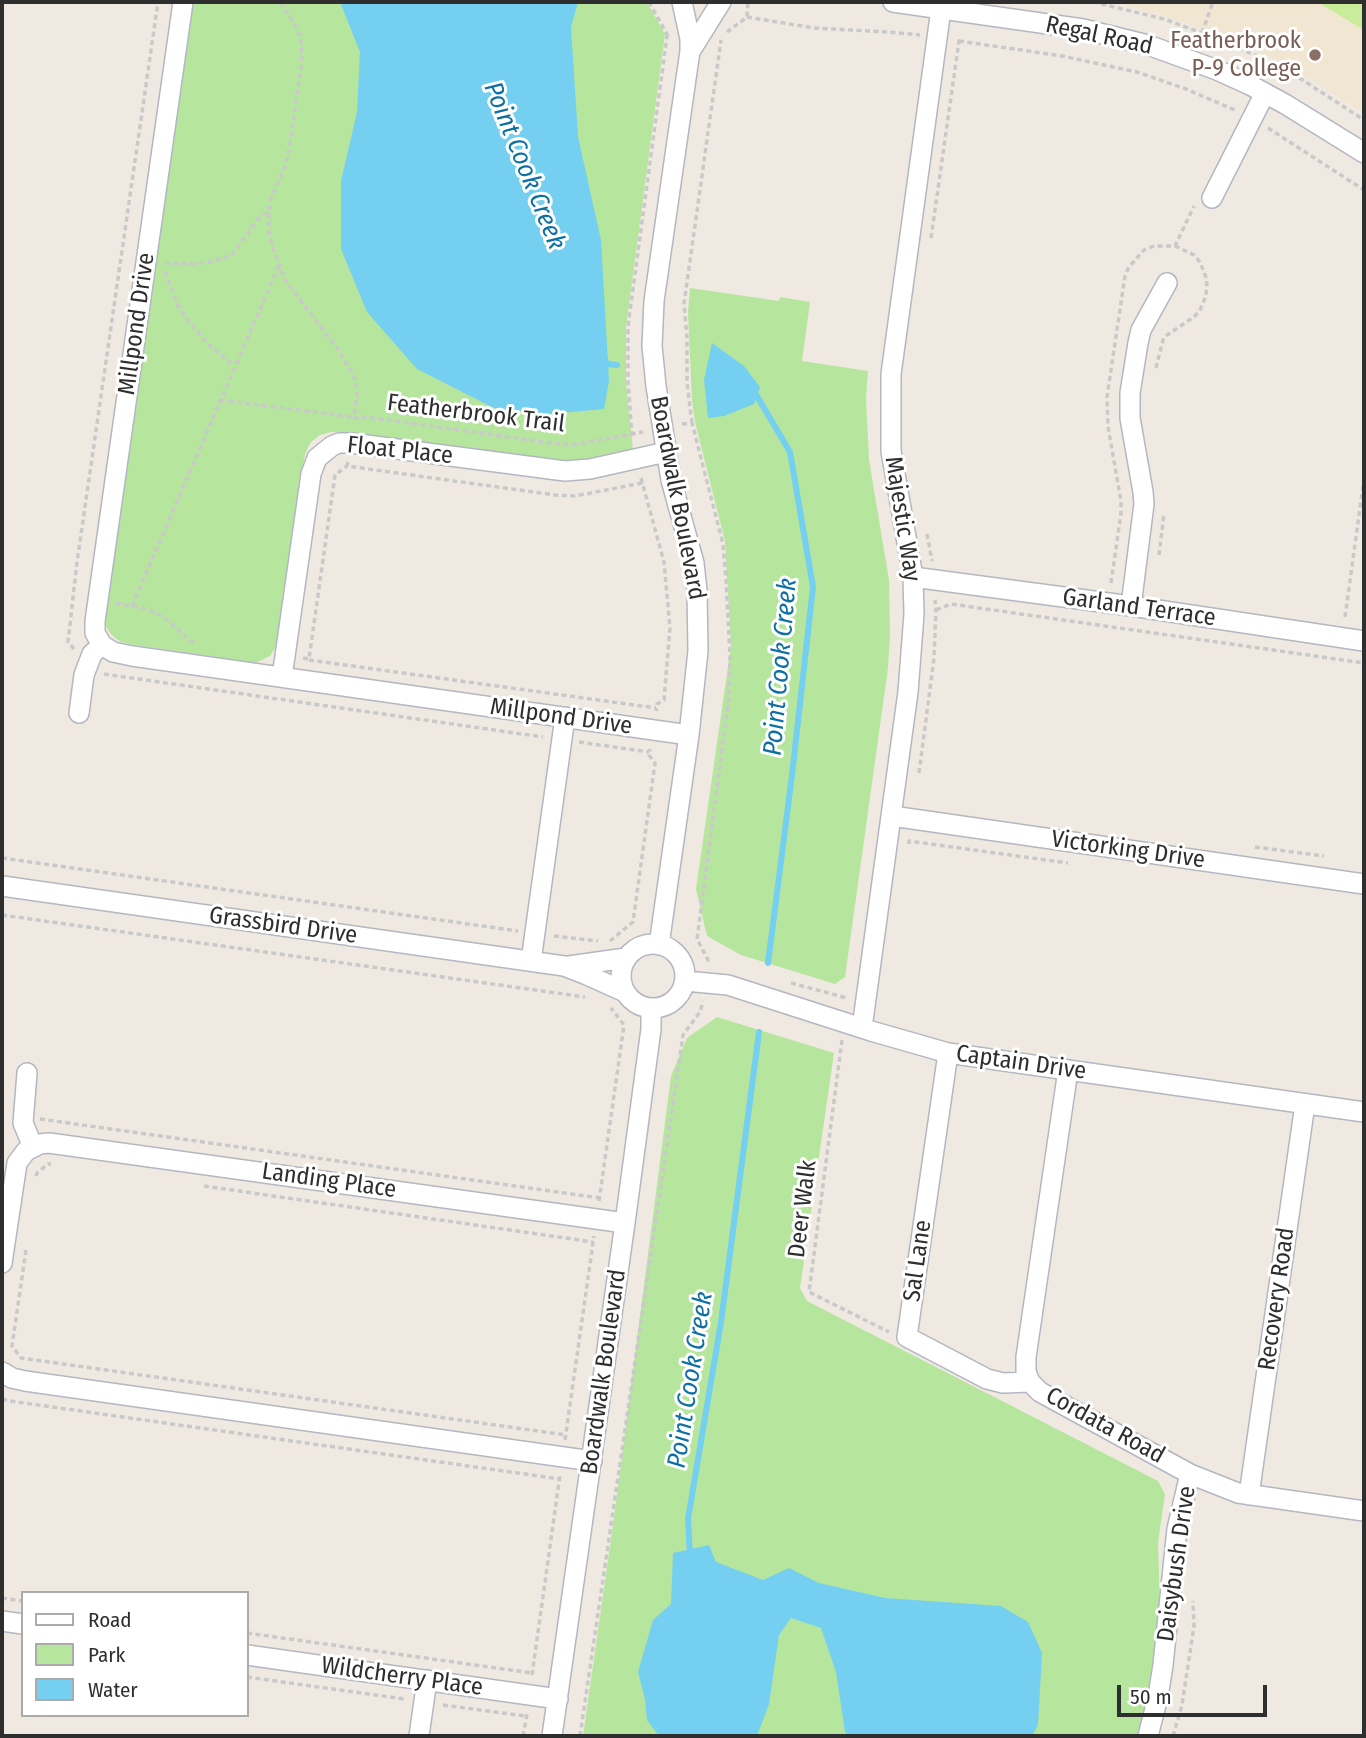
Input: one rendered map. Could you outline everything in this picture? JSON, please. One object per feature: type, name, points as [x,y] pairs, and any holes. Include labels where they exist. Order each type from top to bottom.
[{"type":"street","name":"Millpond Drive","points":[[183,2],[98,601],[95,633],[102,645],[120,654],[689,735]]},
{"type":"street","points":[[684,2],[711,7],[721,2]]},
{"type":"street","name":"Boardwalk Boulevard","points":[[659,945],[689,735],[698,651],[694,563],[666,452],[652,346],[654,301],[690,51],[684,2]]},
{"type":"street","name":"Boardwalk Boulevard","points":[[690,51],[721,2]]},
{"type":"street","name":"Regal Road","points":[[893,2],[1083,29],[1183,56],[1265,93],[1364,153]]},
{"type":"street","name":"Majestic Way","points":[[853,1025],[865,1003],[913,653],[914,578],[891,451],[891,374],[942,9]]},
{"type":"street","points":[[1212,198],[1265,93]]},
{"type":"street","points":[[1131,606],[1144,504],[1131,426],[1130,393],[1141,330],[1167,283]]},
{"type":"street","name":"Float Place","points":[[282,677],[311,474],[317,457],[332,446],[351,443],[565,471],[590,469],[666,452]]},
{"type":"street","name":"Garland Terrace","points":[[914,578],[1131,606],[1364,641]]},
{"type":"street","points":[[1364,635],[1364,641]]},
{"type":"street","points":[[79,713],[84,676],[92,654],[102,645]]},
{"type":"street","points":[[531,961],[565,717]]},
{"type":"street","name":"Victorking Drive","points":[[892,816],[1364,884]]},
{"type":"street","name":"Grassbird Drive","points":[[2,886],[564,966],[625,992]]},
{"type":"street","points":[[640,946],[667,947],[683,965],[685,981],[682,990],[669,1004],[661,1007],[641,1006],[632,1001],[621,984],[620,975],[626,958],[640,946]]},
{"type":"street","name":"Grassbird Drive","points":[[564,966],[626,958]]},
{"type":"street","name":"Captain Drive","points":[[685,981],[728,985],[948,1053],[1364,1112]]},
{"type":"street","name":"Boardwalk Boulevard","points":[[552,1736],[625,1223],[651,1008]]},
{"type":"street","name":"Sal Lane","points":[[948,1053],[907,1337],[987,1379],[1003,1383],[1030,1382]]},
{"type":"street","name":"Cordata Road","points":[[1068,1070],[1026,1357],[1026,1372],[1030,1382],[1040,1392],[1190,1474],[1238,1493],[1364,1511]]},
{"type":"street","points":[[2,1263],[15,1171],[21,1157],[33,1147],[23,1123],[27,1073]]},
{"type":"street","name":"Recovery Road","points":[[1249,1495],[1305,1104]]},
{"type":"street","name":"Landing Place","points":[[33,1147],[40,1143],[60,1143],[625,1223]]},
{"type":"street","points":[[2,1372],[24,1381],[592,1461]]},
{"type":"street","name":"Daisybush Drive","points":[[1148,1736],[1162,1675],[1177,1529],[1190,1474]]},
{"type":"street","points":[[2,1621],[21,1624]]},
{"type":"street","name":"Wildcherry Place","points":[[248,1655],[558,1699]]},
{"type":"street","points":[[419,1736],[427,1680]]},
{"type":"path","points":[[158,2],[77,562],[68,642],[105,674],[649,752]]},
{"type":"path","name":"Featherbrook Trail","points":[[281,2],[298,30],[302,60],[290,144],[285,166],[271,198],[269,231],[285,280],[337,348],[353,374],[357,388],[354,418],[366,417],[559,444],[572,444],[692,422]]},
{"type":"path","points":[[580,1736],[683,1035],[700,1012],[708,982],[708,960],[697,939],[729,697],[730,657],[723,544],[692,422],[686,368],[684,304],[722,35],[747,17],[748,2]]},
{"type":"path","points":[[1093,2],[1133,10],[1202,33],[1281,66],[1364,120]]},
{"type":"path","points":[[1202,33],[1213,2]]},
{"type":"path","points":[[959,41],[1062,56],[1137,72],[1186,89],[1252,118],[1364,190]]},
{"type":"path","points":[[234,366],[208,344],[186,318],[178,305],[162,263],[209,262],[232,255],[259,218],[269,210]]},
{"type":"path","points":[[1154,379],[1163,340],[1194,317],[1206,296],[1207,280],[1200,262],[1194,255],[1175,246]]},
{"type":"path","points":[[132,606],[279,265]]},
{"type":"path","points":[[220,400],[354,418]]},
{"type":"path","points":[[2,858],[609,942],[633,922],[655,763],[649,752],[657,704],[664,700],[670,628],[664,562],[636,459],[632,434]]},
{"type":"path","points":[[285,656],[309,659],[335,475],[347,466]]},
{"type":"path","points":[[1345,617],[1364,479]]},
{"type":"path","points":[[1158,564],[1164,505]]},
{"type":"path","points":[[98,601],[132,606],[158,614],[190,641],[199,644]]},
{"type":"path","points":[[936,610],[951,604],[1364,663]]},
{"type":"path","points":[[907,854],[909,841],[1072,864]]},
{"type":"path","points":[[2,915],[585,997]]},
{"type":"path","points":[[523,1736],[624,1025],[606,1000],[598,999],[600,980]]},
{"type":"path","points":[[786,981],[865,1003]]},
{"type":"path","name":"Deer Walk","points":[[853,1025],[809,1292],[893,1334],[907,1337]]},
{"type":"path","points":[[23,1123],[48,1119],[600,1198]]},
{"type":"path","points":[[35,1186],[37,1172],[48,1164],[62,1166]]},
{"type":"path","points":[[198,1186],[593,1242]]},
{"type":"path","points":[[27,1239],[12,1346],[21,1358],[566,1435]]},
{"type":"path","points":[[2,1399],[560,1479]]},
{"type":"path","points":[[2,1598],[21,1601]]},
{"type":"path","points":[[1173,1736],[1182,1705],[1194,1626],[1193,1601]]},
{"type":"path","points":[[248,1633],[532,1673]]},
{"type":"path","points":[[248,1677],[526,1717]]},
{"type":"shaded area","name":"Featherbrook P-9 College","points":[[1111,2],[1364,2],[1364,113],[1300,72],[1221,35]]},
{"type":"green space","points":[[191,2],[647,2],[665,34],[626,327],[626,382],[633,450],[575,462],[545,461],[337,432],[320,435],[310,443],[305,454],[277,645],[270,656],[258,662],[121,642],[110,633],[105,618]]},
{"type":"green space","points":[[1317,2],[1364,2],[1364,30]]},
{"type":"green space","points":[[690,288],[779,301],[780,297],[810,302],[802,361],[868,371],[866,398],[869,460],[889,580],[890,635],[888,668],[845,977],[835,984],[741,955],[707,936],[696,889],[731,646],[725,541],[692,400],[688,312]]},
{"type":"green space","points":[[717,1017],[834,1053],[800,1288],[807,1301],[1158,1481],[1165,1494],[1158,1543],[1160,1608],[1152,1684],[1139,1736],[583,1736],[671,1076],[687,1038]]},
{"type":"water","points":[[340,2],[578,2],[571,27],[578,137],[601,240],[609,381],[604,409],[548,414],[494,408],[417,369],[367,312],[341,249],[341,181],[357,112],[360,52]]},
{"type":"water","points":[[712,343],[744,366],[760,387],[754,404],[724,416],[708,418],[704,380]]},
{"type":"water","points":[[709,1545],[716,1562],[763,1580],[789,1568],[819,1583],[885,1598],[1001,1606],[1028,1622],[1042,1653],[1038,1725],[1032,1736],[848,1736],[845,1732],[836,1672],[821,1628],[791,1618],[779,1635],[769,1704],[757,1736],[659,1736],[647,1720],[638,1672],[653,1620],[671,1604],[673,1553]]},
{"type":"waterway","name":"Point Cook Creek","points":[[604,359],[608,364],[617,365]]},
{"type":"waterway","name":"Point Cook Creek","points":[[754,391],[790,452],[813,587],[768,963]]},
{"type":"waterway","name":"Point Cook Creek","points":[[690,1556],[688,1519],[721,1322],[759,1032]]},
{"type":"place","name":"Featherbrook P-9 College","points":[[1315,55]]}]
